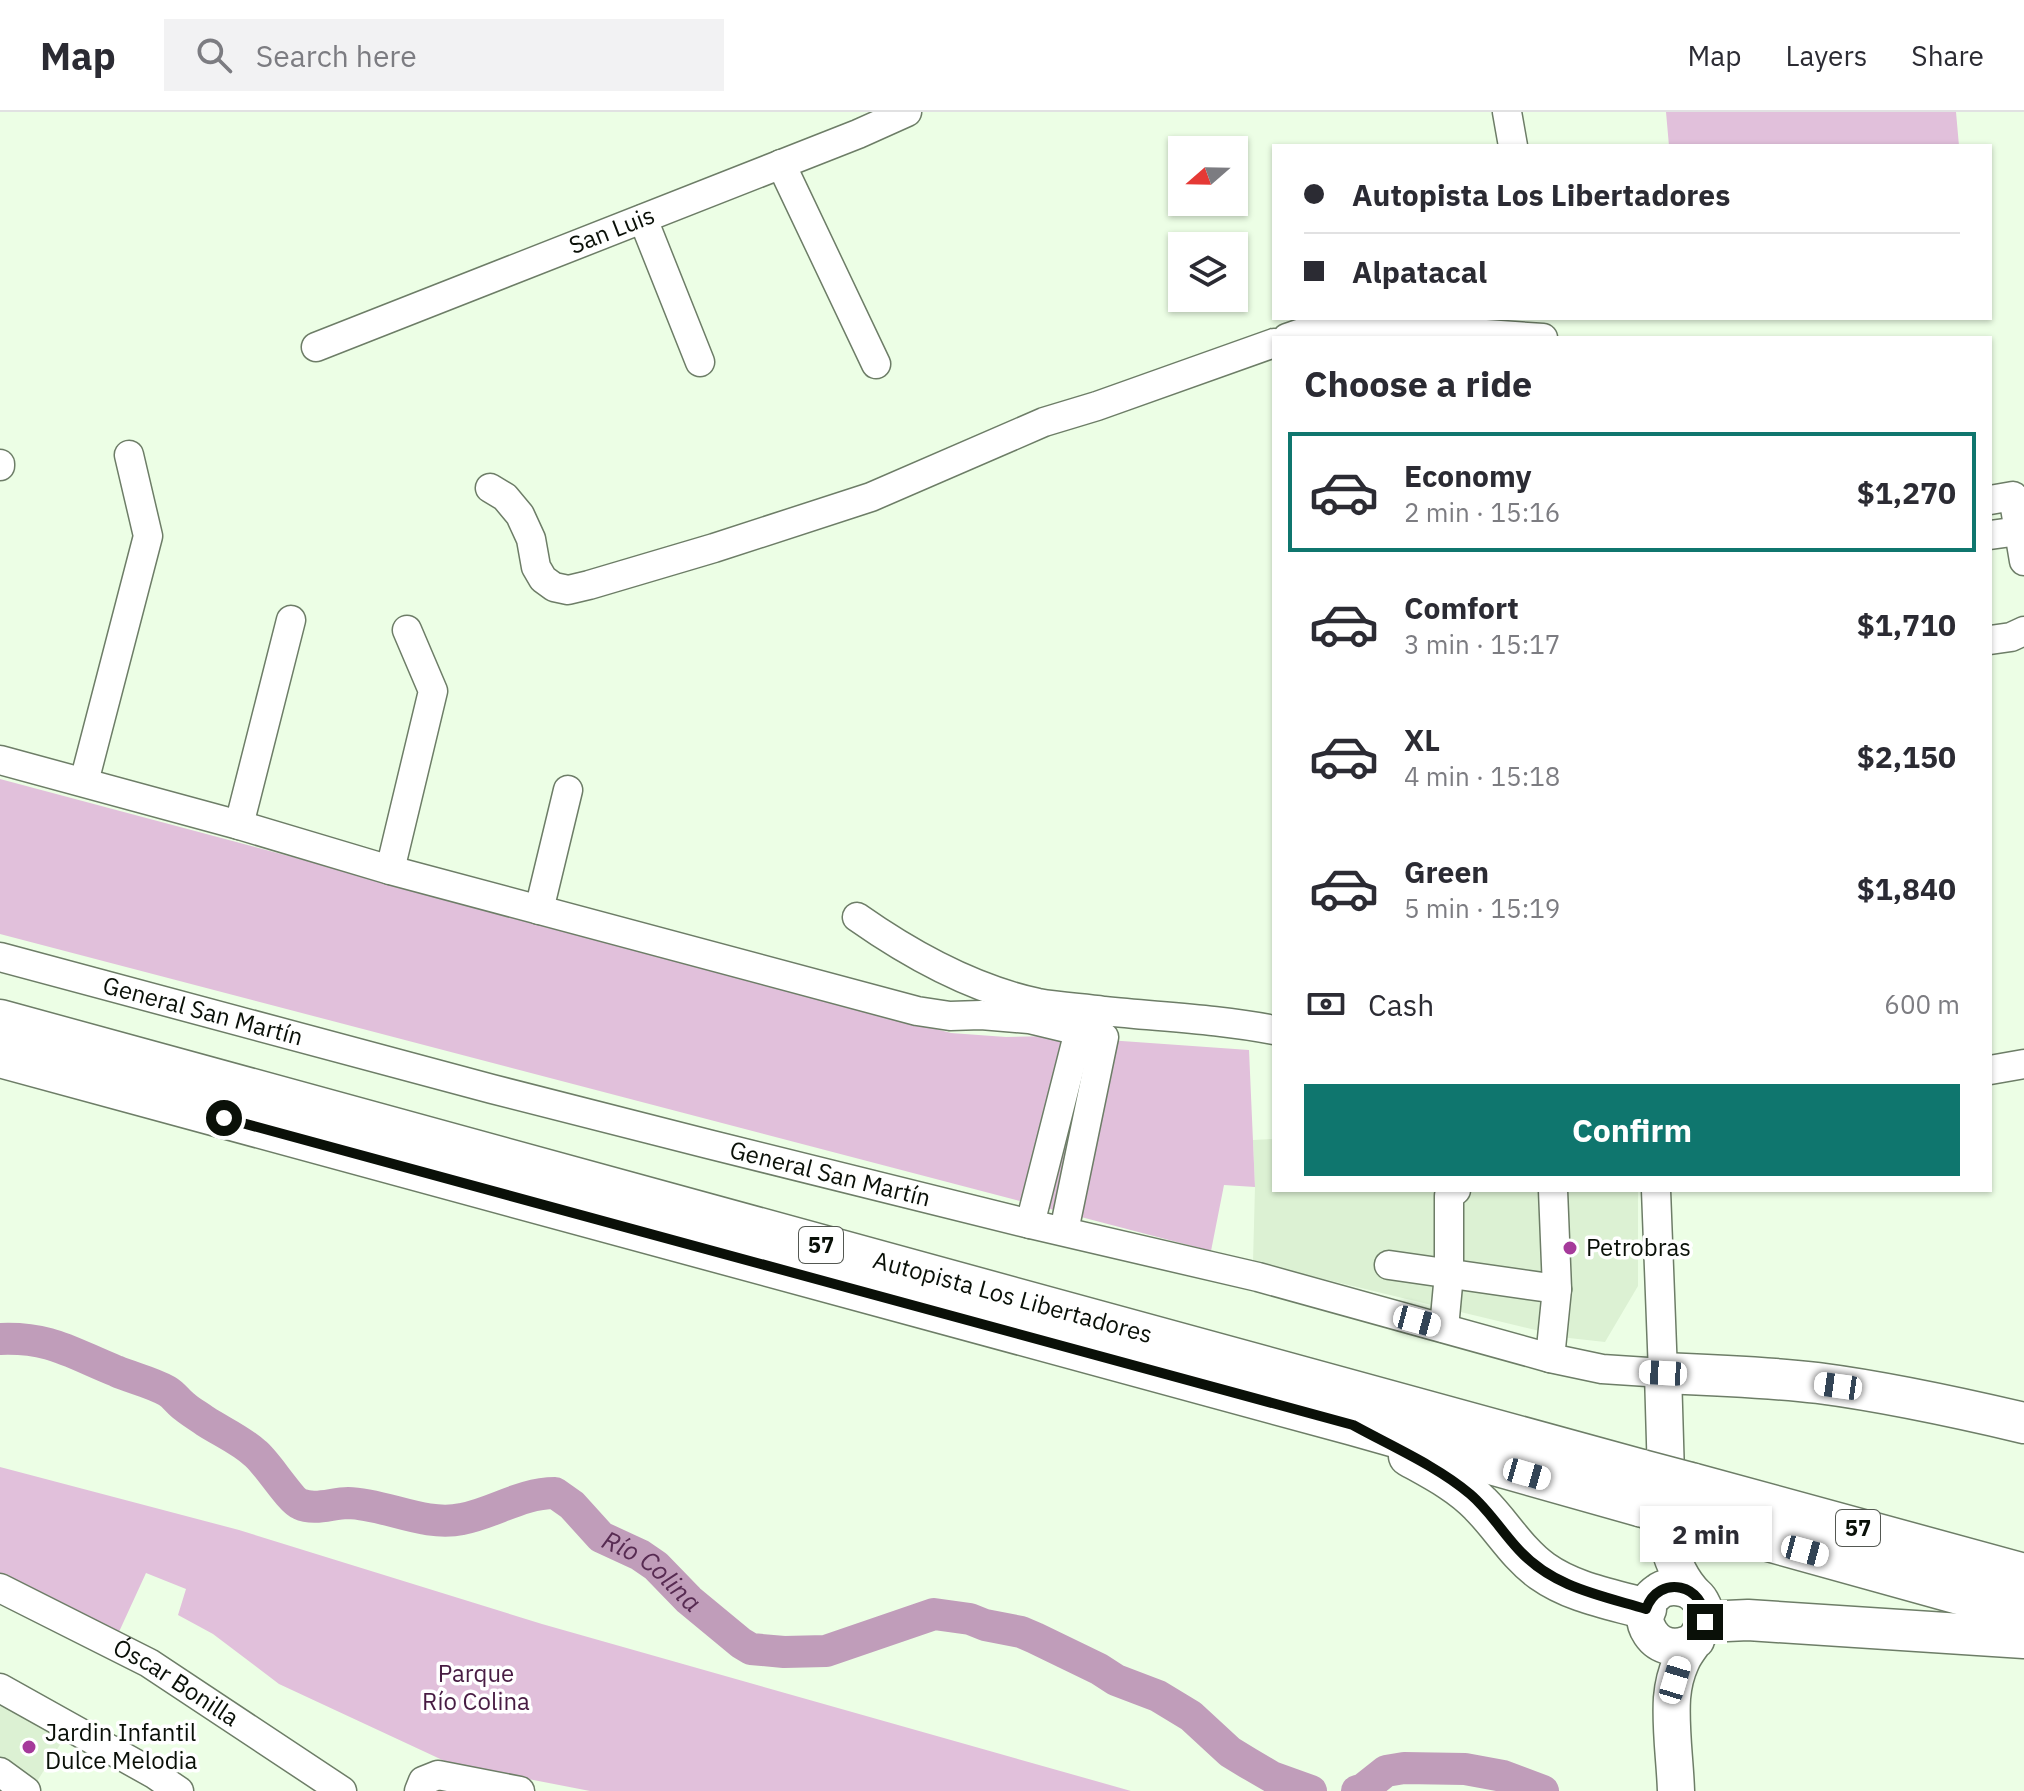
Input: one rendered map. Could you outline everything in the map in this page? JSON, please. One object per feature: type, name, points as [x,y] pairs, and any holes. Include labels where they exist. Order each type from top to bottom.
[{"type":"highway","name":"Autopista Los Libertadores","points":[[0,1020],[1643,1488],[1684,1516],[2024,1612]]},
{"type":"highway","name":"Autopista Los Libertadores","points":[[0,1057],[1353,1425],[1643,1488]]},
{"type":"highway","points":[[1663,1373],[1819,1384],[2024,1423]]},
{"type":"highway","points":[[1353,1425],[1461,1487],[1489,1513],[1519,1551],[1542,1571],[1573,1588],[1647,1615]]},
{"type":"highway","name":"Autopista Los Libertadores","points":[[1684,1516],[2024,1574]]},
{"type":"highway","points":[[1699,1619],[1800,1622],[2024,1638]]},
{"type":"main road","points":[[1663,1373],[1684,1516],[1685,1585],[1699,1619],[1680,1663],[1672,1697]]},
{"type":"main road","points":[[1676,1784],[1672,1697],[1647,1615],[1684,1516]]},
{"type":"main road","points":[[1665,1588],[1682,1588],[1699,1619],[1679,1647],[1671,1647],[1655,1640],[1647,1615],[1658,1592],[1665,1588]]},
{"type":"street","name":"San Luis","points":[[316,347],[781,164],[854,123],[907,112]]},
{"type":"street","points":[[1507,112],[1513,144]]},
{"type":"street","points":[[781,164],[876,364]]},
{"type":"street","points":[[643,219],[700,362]]},
{"type":"street","points":[[1293,336],[1316,328],[1385,327],[1515,336]]},
{"type":"street","points":[[490,488],[513,505],[526,526],[536,567],[543,579],[554,587],[568,590],[714,548],[871,497],[1044,422],[1272,344]]},
{"type":"street","points":[[84,782],[148,536],[129,455]]},
{"type":"street","points":[[2002,498],[2019,531],[2024,561]]},
{"type":"street","points":[[1992,535],[2019,531]]},
{"type":"street","points":[[239,825],[291,620]]},
{"type":"street","points":[[390,870],[433,691],[407,630]]},
{"type":"street","points":[[1992,640],[2024,631]]},
{"type":"street","points":[[0,760],[390,870],[917,1011],[950,1016],[1029,1019],[1091,1034]]},
{"type":"street","points":[[539,910],[568,790]]},
{"type":"street","points":[[857,917],[919,957],[1022,999],[1272,1030]]},
{"type":"street","name":"General San Martín","points":[[0,957],[538,1101],[1030,1224],[1258,1277],[1550,1358],[1602,1369],[1663,1373]]},
{"type":"street","points":[[1030,1224],[1091,1034]]},
{"type":"street","points":[[1064,1231],[1091,1034]]},
{"type":"street","points":[[1992,1070],[2024,1064]]},
{"type":"street","points":[[1444,1328],[1449,1274],[1449,1196],[1454,1192]]},
{"type":"street","points":[[1550,1358],[1557,1289],[1553,1192]]},
{"type":"street","points":[[1656,1192],[1663,1373]]},
{"type":"street","points":[[1389,1265],[1557,1289]]},
{"type":"street","name":"Óscar Bonilla","points":[[0,1588],[149,1663],[342,1791]]},
{"type":"street","points":[[0,1688],[179,1791]]},
{"type":"street","points":[[0,1772],[26,1791]]},
{"type":"street","points":[[419,1791],[423,1781],[438,1775],[520,1791]]},
{"type":"shaded area","points":[[1272,1139],[1272,1192],[1638,1192],[1638,1286],[1605,1342],[1569,1338],[1253,1262],[1253,1140]]},
{"type":"shaded area","name":"Jardin Infantil Dulce Melodia","points":[[0,1699],[66,1735],[36,1783],[0,1758]]},
{"type":"green space","points":[[1666,112],[1956,112],[1959,144],[1669,144]]},
{"type":"green space","points":[[0,779],[951,1033],[1051,1036],[1249,1050],[1255,1187],[1224,1185],[1211,1251],[0,934]]},
{"type":"green space","name":"Parque Río Colina","points":[[0,1467],[239,1530],[542,1624],[1131,1791],[590,1791],[451,1764],[279,1684],[213,1634],[178,1615],[186,1589],[146,1573],[118,1634],[0,1583]]},
{"type":"waterway","name":"Río Colina","points":[[0,1339],[33,1341],[60,1348],[167,1391],[192,1412],[250,1449],[300,1504],[312,1507],[362,1504],[419,1518],[448,1521],[474,1516],[531,1496],[555,1493],[572,1505],[601,1537],[656,1566],[689,1600],[751,1649],[826,1651],[934,1614],[970,1619],[1021,1632],[1116,1680],[1158,1696],[1191,1716],[1230,1752],[1272,1777],[1311,1791]]},
{"type":"waterway","name":"Río Colina","points":[[1357,1791],[1386,1771],[1404,1768],[1465,1769],[1503,1776],[1543,1791]]},
{"type":"place","name":"Petrobras","points":[[1570,1248]]},
{"type":"place","name":"Jardin Infantil Dulce Melodia","points":[[29,1747]]},
{"type":"route","points":[[224,1118],[1353,1425],[1461,1487],[1479,1503],[1529,1561],[1556,1580],[1573,1588],[1646,1609],[1652,1597],[1665,1588],[1690,1590],[1701,1601],[1705,1622]]}]
